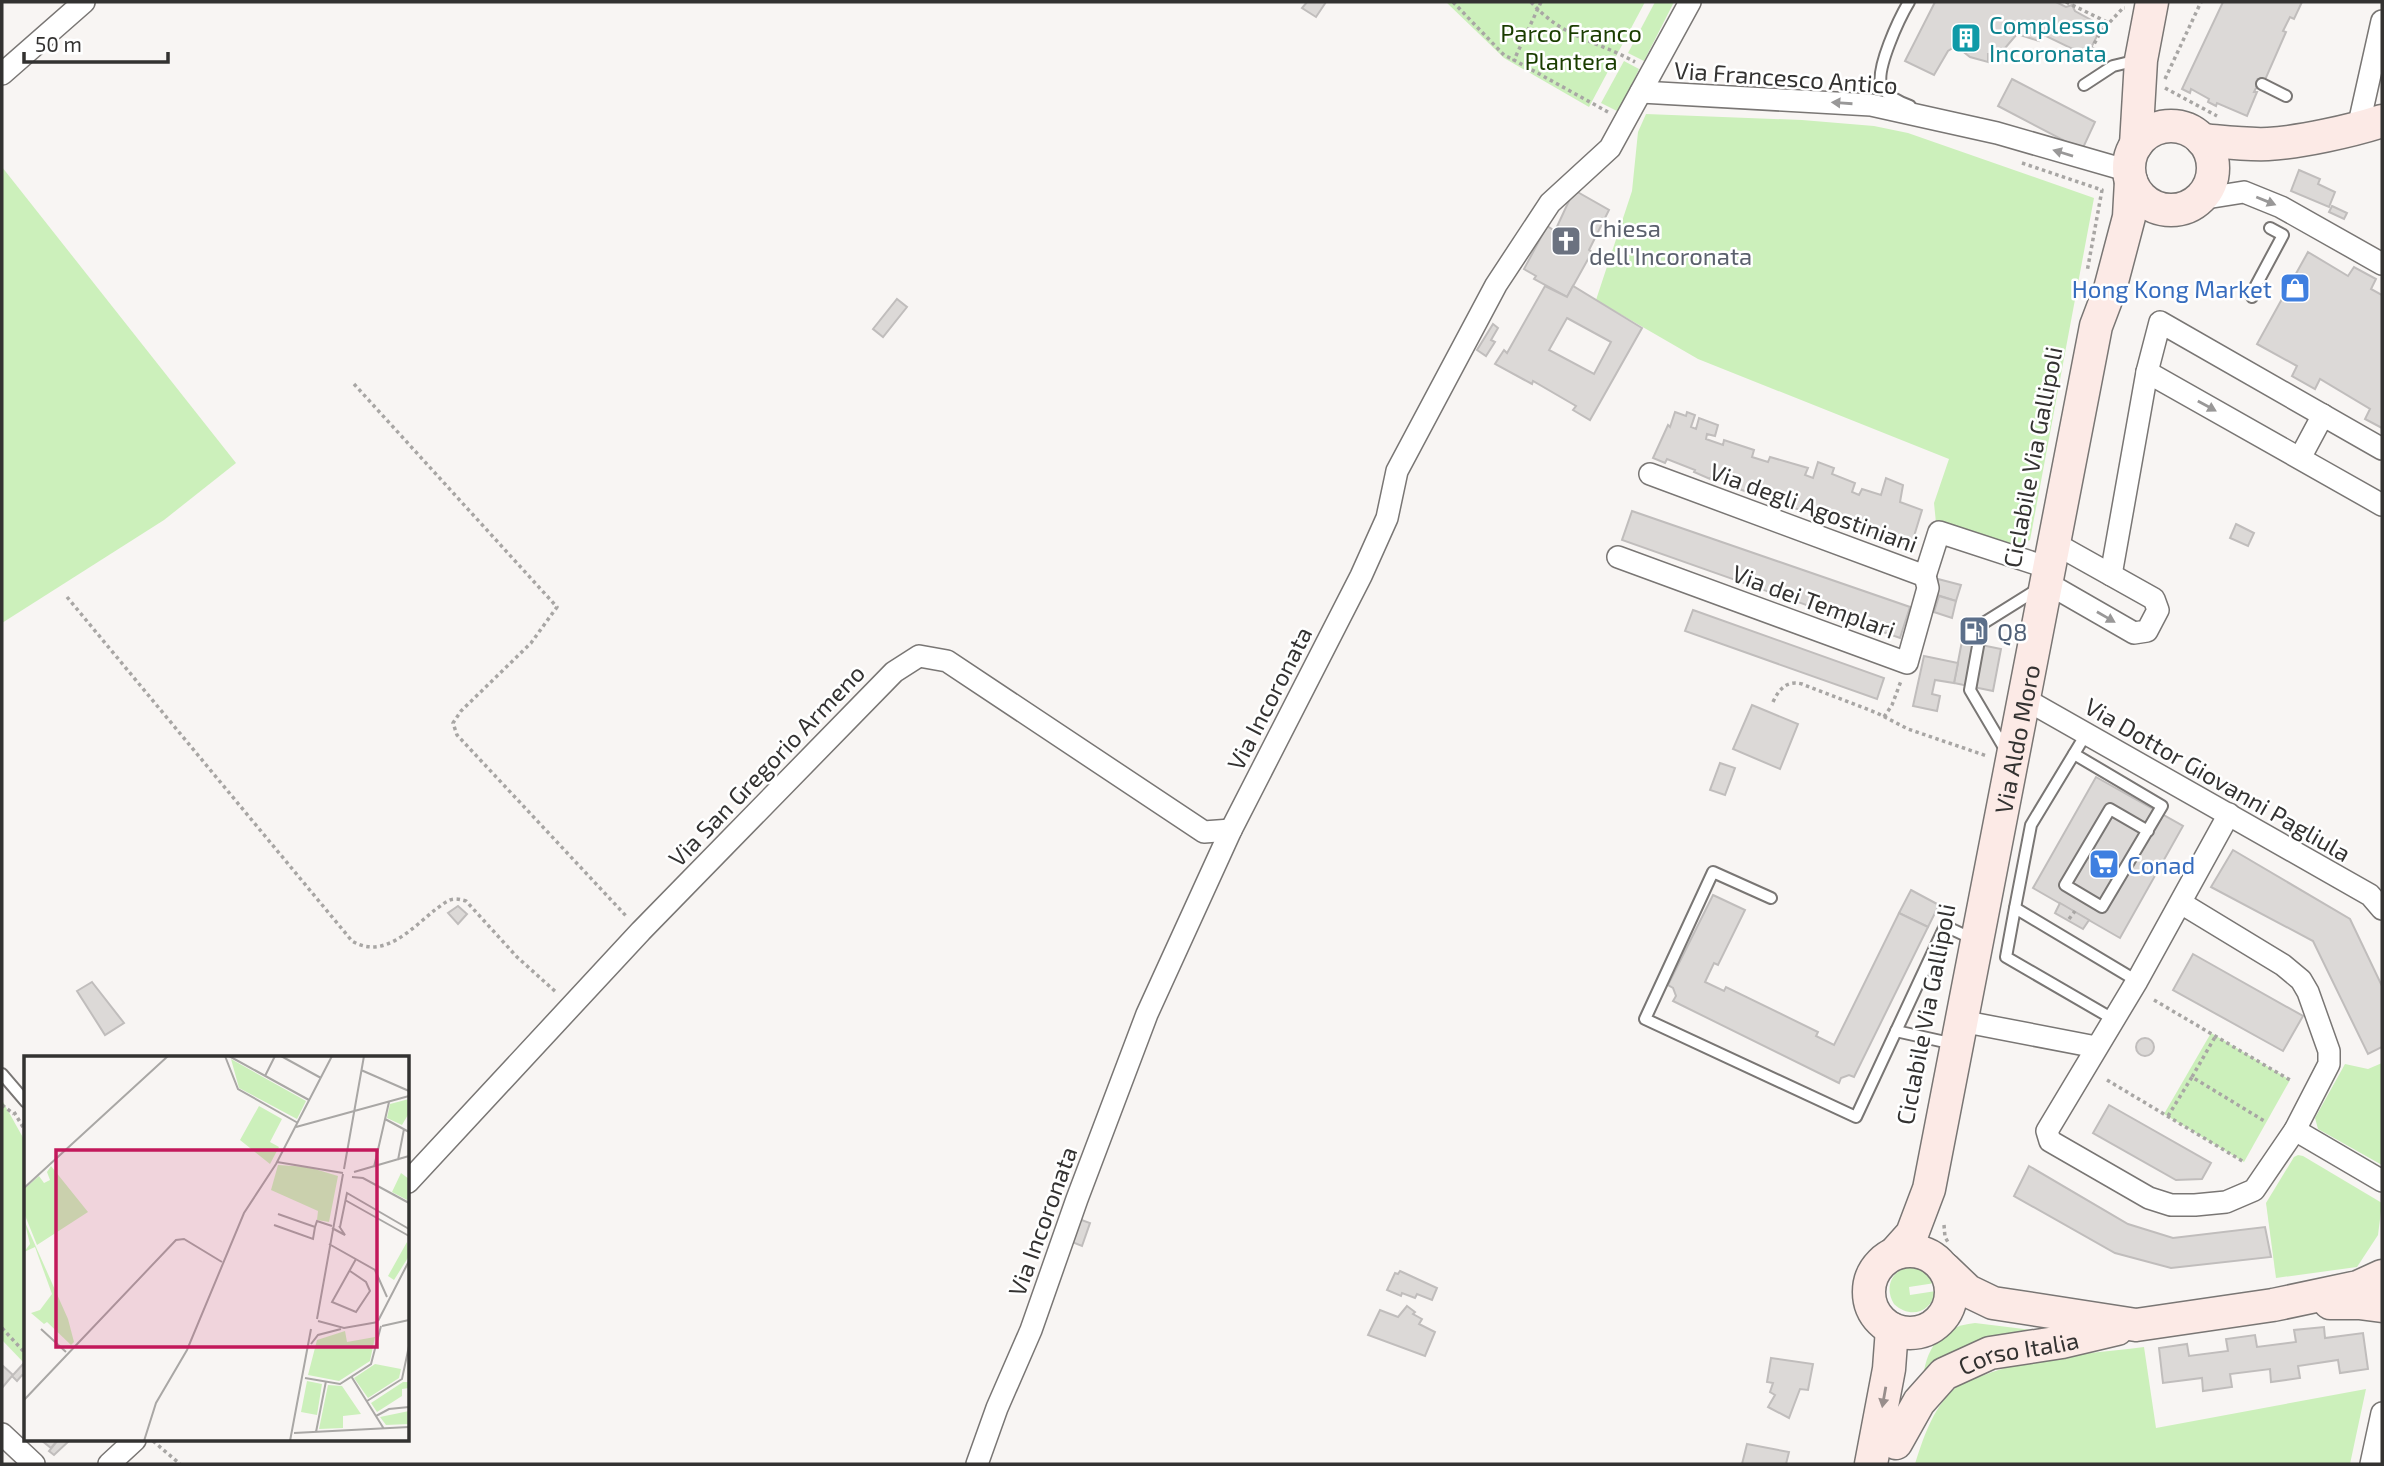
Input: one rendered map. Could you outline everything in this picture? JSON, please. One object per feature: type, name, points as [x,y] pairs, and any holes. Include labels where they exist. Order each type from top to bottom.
[{"type":"main road","name":"Via Aldo Moro","points":[[1895,1253],[1912,1234],[1929,1189],[2096,326],[2097,286],[2129,217],[2144,5]]},
{"type":"main road","points":[[2141,75],[2150,101],[2205,139]]},
{"type":"main road","points":[[2205,139],[2209,188],[2187,205],[2161,209],[2148,204],[2137,194],[2132,166],[2146,135],[2158,128],[2173,127],[2205,139],[2242,144],[2272,144],[2370,125]]},
{"type":"main road","name":"Via Aldo Moro","points":[[2097,286],[2149,231],[2187,205]]},
{"type":"main road","name":"Via Aldo Moro","points":[[1929,1189],[1930,1229],[1943,1257]]},
{"type":"main road","points":[[1871,1464],[1889,1368],[1917,1327],[1948,1309],[1952,1295],[1943,1257],[1923,1252],[1895,1253],[1883,1260],[1875,1270],[1869,1297],[1880,1321],[1917,1327]]},
{"type":"main road","name":"Corso Italia","points":[[1943,1257],[1968,1291],[1993,1303],[2136,1325]]},
{"type":"main road","name":"Corso Italia","points":[[1894,1454],[1919,1402],[1944,1374],[1990,1353],[2062,1342],[2136,1325],[2273,1305],[2358,1287],[2382,1276]]},
{"type":"main road","points":[[2382,1282],[2382,1297]]},
{"type":"main road","name":"Corso Italia","points":[[1917,1327],[1993,1303]]},
{"type":"main road","name":"Corso Italia","points":[[2273,1305],[2359,1303],[2382,1306]]},
{"type":"main road","points":[[1894,1454],[1902,1423],[1917,1327]]},
{"type":"street","points":[[2,74],[84,2]]},
{"type":"street","name":"Via Incoronata","points":[[976,1464],[1031,1331],[1077,1199],[1147,1014],[1231,830],[1361,576],[1387,518],[1397,471],[1496,285],[1550,202],[1610,148],[1690,2]]},
{"type":"street","points":[[2370,125],[2382,22]]},
{"type":"street","name":"Via Francesco Antico","points":[[1641,92],[1871,105],[2132,166]]},
{"type":"street","points":[[2187,205],[2244,192],[2281,207],[2382,264]]},
{"type":"street","points":[[2112,575],[2147,372],[2160,322],[2382,449]]},
{"type":"street","points":[[2147,372],[2382,505]]},
{"type":"street","points":[[2300,458],[2323,415]]},
{"type":"street","name":"Via degli Agostiniani","points":[[1650,474],[1925,576],[1939,532],[2050,565]]},
{"type":"street","name":"Via dei Templari","points":[[1618,557],[1907,663],[1928,588],[1925,576]]},
{"type":"street","points":[[2050,565],[2112,575],[2154,599],[2158,610],[2147,631],[2134,633],[2050,565]]},
{"type":"street","name":"Via San Gregorio Armeno","points":[[410,1180],[641,931],[894,671],[919,656],[947,661],[1204,832],[1231,830]]},
{"type":"street","name":"Via Dottor Giovanni Pagliula","points":[[2025,699],[2370,895],[2382,909]]},
{"type":"street","points":[[2181,903],[2283,965],[2301,980],[2308,992],[2329,1051],[2329,1064],[2295,1130],[2254,1190],[2226,1202],[2171,1205],[2149,1198],[2050,1142],[2047,1131],[2137,981],[2229,814]]},
{"type":"street","points":[[1959,1033],[2096,1047]]},
{"type":"street","points":[[2295,1130],[2382,1181]]},
{"type":"street","points":[[2371,1464],[2382,1413]]},
{"type":"street","points":[[2,1434],[34,1464]]},
{"type":"street","points":[[109,1464],[133,1442]]},
{"type":"lane","points":[[1871,105],[1881,84],[1883,63],[1909,2]]},
{"type":"lane","points":[[2084,85],[2113,66],[2141,75]]},
{"type":"lane","points":[[1881,84],[1889,94],[1934,118]]},
{"type":"lane","points":[[2262,84],[2286,96]]},
{"type":"lane","points":[[2252,297],[2284,235],[2270,228]]},
{"type":"lane","points":[[2013,763],[1970,690],[1982,624],[2050,565]]},
{"type":"lane","points":[[2087,734],[2031,825],[2006,957],[2113,1019]]},
{"type":"lane","points":[[2074,754],[2162,806],[2102,907],[2065,885],[2110,809],[2147,831]]},
{"type":"lane","points":[[1771,898],[1713,872],[1645,1019],[1856,1117],[1945,926],[1977,941]]},
{"type":"lane","points":[[2015,908],[2137,981]]},
{"type":"lane","points":[[1896,1031],[1959,1033]]},
{"type":"lane","points":[[2,1074],[24,1100]]},
{"type":"path","points":[[1453,2],[1504,55],[1611,114]]},
{"type":"path","points":[[1531,2],[1573,36],[1619,53],[1653,71]]},
{"type":"path","points":[[1514,61],[1541,2]]},
{"type":"path","points":[[2066,2],[2109,23],[2123,8],[2144,5]]},
{"type":"path","points":[[2202,2],[2162,86],[2205,139]]},
{"type":"path","points":[[2088,56],[2106,22]]},
{"type":"path","points":[[2020,162],[2102,191],[2097,286]]},
{"type":"path","points":[[354,384],[558,607],[531,643],[461,710],[453,723],[457,735],[641,931]]},
{"type":"path","points":[[67,597],[352,941],[363,948],[376,949],[395,941],[445,903],[455,899],[466,901],[517,957],[571,1006]]},
{"type":"path","points":[[1884,717],[1892,705],[1907,663]]},
{"type":"path","points":[[1773,702],[1780,690],[1794,682],[1908,729],[2013,763]]},
{"type":"path","points":[[2069,919],[2074,911]]},
{"type":"path","points":[[2154,1000],[2290,1080]]},
{"type":"path","points":[[2168,1116],[2215,1036]]},
{"type":"path","points":[[2192,1077],[2266,1122]]},
{"type":"path","points":[[2107,1080],[2244,1162]]},
{"type":"path","points":[[2,1105],[16,1115]]},
{"type":"path","points":[[1943,1257],[1944,1217]]},
{"type":"path","points":[[2,1328],[24,1352]]},
{"type":"path","points":[[154,1442],[180,1464]]},
{"type":"green space","name":"Parco Franco Plantera","points":[[1446,2],[1645,2],[1589,107],[1504,58]]},
{"type":"green space","points":[[1655,2],[1674,2],[1644,61],[1628,53]]},
{"type":"green space","points":[[1624,61],[1639,69],[1619,112],[1601,103]]},
{"type":"green space","points":[[1646,114],[1802,120],[1874,126],[1908,133],[2094,198],[2030,540],[2011,549],[1936,523],[1934,503],[1949,459],[1698,359],[1596,300],[1632,191],[1638,132]]},
{"type":"green space","points":[[2,167],[236,463],[164,520],[2,623]]},
{"type":"green space","points":[[2211,1033],[2290,1080],[2244,1162],[2164,1114]]},
{"type":"green space","points":[[2382,1063],[2382,1165],[2318,1129],[2315,1118],[2345,1064],[2368,1069]]},
{"type":"green space","points":[[2,1100],[24,1139],[24,1363],[2,1340]]},
{"type":"green space","points":[[2298,1155],[2382,1203],[2378,1235],[2357,1267],[2276,1278],[2266,1203],[2294,1157]]},
{"type":"green space","points":[[1915,1266],[1930,1273],[1935,1283],[1909,1287],[1910,1295],[1936,1291],[1925,1309],[1913,1312],[1900,1309],[1894,1304],[1890,1284],[1901,1270]]},
{"type":"green space","points":[[1975,1323],[2057,1333],[1922,1383],[1927,1360],[1936,1342],[1952,1329]]},
{"type":"green space","points":[[2144,1347],[2156,1428],[2366,1389],[2350,1464],[1915,1464],[1936,1411],[1959,1385],[2019,1364]]},
{"type":"building","points":[[1307,2],[1326,2],[1316,17],[1302,8]]},
{"type":"building","name":"Complesso Incoronata","points":[[1935,2],[2056,2],[2066,7],[2072,5],[2075,11],[2102,26],[2087,56],[2042,34],[2039,41],[2017,34],[2006,47],[1995,54],[1988,54],[1988,62],[1970,57],[1956,46],[1948,51],[1934,75],[1905,61]]},
{"type":"building","points":[[2223,2],[2302,2],[2294,19],[2290,17],[2283,31],[2286,32],[2265,80],[2261,78],[2254,92],[2257,92],[2247,116],[2217,103],[2216,106],[2191,89],[2190,93],[2182,89]]},
{"type":"building","points":[[2012,79],[2095,122],[2082,150],[1998,106]]},
{"type":"building","points":[[2299,170],[2320,179],[2318,184],[2335,192],[2329,207],[2291,191]]},
{"type":"building","name":"Chiesa dell'Incoronata","points":[[1574,190],[1609,210],[1589,250],[1592,252],[1567,297],[1534,279],[1536,276],[1524,269],[1547,226],[1555,231]]},
{"type":"building","points":[[2332,206],[2347,213],[2344,219],[2329,212]]},
{"type":"building","points":[[2308,252],[2348,276],[2354,267],[2376,279],[2371,289],[2382,295],[2382,428],[2365,419],[2370,409],[2320,379],[2315,389],[2292,376],[2297,366],[2257,344]]},
{"type":"building","points":[[1545,286],[1567,297],[1573,286],[1642,328],[1590,420],[1573,410],[1576,406],[1533,381],[1532,384],[1495,364],[1504,350],[1507,353]],"holes":[[[1567,318],[1611,342],[1594,374],[1549,350]]]},
{"type":"building","points":[[897,299],[907,307],[883,337],[873,329]]},
{"type":"building","points":[[1493,324],[1498,328],[1491,340],[1495,342],[1486,356],[1477,350]]},
{"type":"building","points":[[1675,412],[1686,416],[1687,412],[1695,415],[1691,427],[1696,429],[1699,418],[1718,425],[1715,436],[1707,434],[1706,439],[1723,445],[1724,440],[1754,450],[1752,457],[1768,462],[1770,457],[1808,468],[1805,475],[1813,478],[1818,462],[1834,468],[1832,474],[1855,483],[1852,492],[1859,495],[1862,489],[1881,495],[1886,478],[1903,485],[1900,502],[1922,510],[1911,546],[1877,538],[1878,534],[1850,525],[1849,529],[1831,522],[1832,518],[1804,508],[1803,511],[1785,505],[1786,502],[1758,491],[1756,495],[1739,489],[1740,485],[1712,475],[1710,479],[1667,459],[1665,463],[1653,458]]},
{"type":"building","points":[[1632,511],[1910,607],[1900,638],[1622,540]]},
{"type":"building","points":[[2236,524],[2254,533],[2248,546],[2230,538]]},
{"type":"building","points":[[1938,579],[1961,585],[1956,601],[1934,594]]},
{"type":"building","points":[[1939,596],[1956,601],[1952,618],[1934,612]]},
{"type":"building","points":[[1693,610],[1884,678],[1877,699],[1685,631]]},
{"type":"building","points":[[1962,641],[2001,649],[1993,691],[1954,683]]},
{"type":"building","points":[[1924,656],[1958,663],[1954,683],[1935,680],[1932,694],[1940,696],[1937,711],[1913,706]]},
{"type":"building","points":[[1752,705],[1798,724],[1780,769],[1733,749]]},
{"type":"building","points":[[1720,763],[1735,768],[1725,795],[1710,790]]},
{"type":"building","name":"Conad","points":[[2096,777],[2183,826],[2120,938],[2033,888]]},
{"type":"building","points":[[2233,850],[2350,919],[2382,986],[2382,1047],[2368,1054],[2313,941],[2211,887]]},
{"type":"building","points":[[1911,890],[1939,905],[1928,927],[1899,913]]},
{"type":"building","points":[[1713,895],[1745,910],[1718,965],[1714,963],[1705,982],[1724,991],[1726,987],[1818,1032],[1816,1036],[1834,1045],[1899,913],[1928,927],[1854,1077],[1849,1075],[1841,1078],[1839,1083],[1673,1001],[1676,996],[1673,988],[1668,985]]},
{"type":"building","points":[[2060,903],[2089,920],[2083,929],[2055,913]]},
{"type":"building","points":[[458,906],[467,914],[458,924],[448,913]]},
{"type":"building","points":[[2193,954],[2303,1016],[2283,1051],[2173,990]]},
{"type":"building","points":[[92,982],[124,1023],[105,1035],[77,991]]},
{"type":"building","points":[[2141,1038],[2149,1038],[2154,1047],[2152,1054],[2141,1056],[2136,1051],[2136,1043]]},
{"type":"building","points":[[2109,1105],[2211,1163],[2202,1179],[2176,1180],[2093,1133]]},
{"type":"building","points":[[2029,1166],[2128,1224],[2173,1238],[2265,1227],[2271,1257],[2171,1268],[2115,1253],[2014,1196]]},
{"type":"building","points":[[1076,1218],[1090,1223],[1082,1246],[1067,1240]]},
{"type":"building","points":[[1400,1271],[1437,1288],[1432,1300],[1417,1294],[1415,1298],[1402,1293],[1401,1296],[1387,1290],[1395,1273]]},
{"type":"building","points":[[1407,1306],[1415,1312],[1413,1314],[1422,1319],[1419,1324],[1435,1332],[1425,1356],[1368,1335],[1380,1310],[1398,1317]]},
{"type":"building","points":[[2324,1327],[2325,1338],[2363,1333],[2368,1369],[2340,1373],[2338,1360],[2298,1366],[2300,1378],[2271,1382],[2270,1369],[2230,1374],[2232,1387],[2203,1391],[2202,1378],[2163,1383],[2159,1348],[2187,1344],[2189,1356],[2228,1351],[2226,1339],[2255,1335],[2257,1347],[2296,1342],[2294,1330]]},
{"type":"building","points":[[1771,1358],[1813,1364],[1808,1390],[1800,1389],[1789,1418],[1768,1407],[1775,1395],[1770,1392],[1773,1383],[1767,1382]]},
{"type":"building","points":[[24,1363],[24,1376],[22,1375],[17,1381],[12,1376],[2,1388],[2,1365],[13,1375]]},
{"type":"building","points":[[44,1442],[56,1442],[51,1448]]},
{"type":"building","points":[[56,1442],[68,1442],[54,1455],[49,1451]]},
{"type":"building","points":[[1747,1444],[1789,1452],[1786,1464],[1742,1464]]},
{"type":"place","name":"Complesso Incoronata","points":[[1966,38]]},
{"type":"place","name":"Chiesa dell'Incoronata","points":[[1566,241]]},
{"type":"place","name":"Hong Kong Market","points":[[2295,288]]},
{"type":"place","name":"Q8","points":[[1974,631]]},
{"type":"place","name":"Conad","points":[[2104,864]]}]
